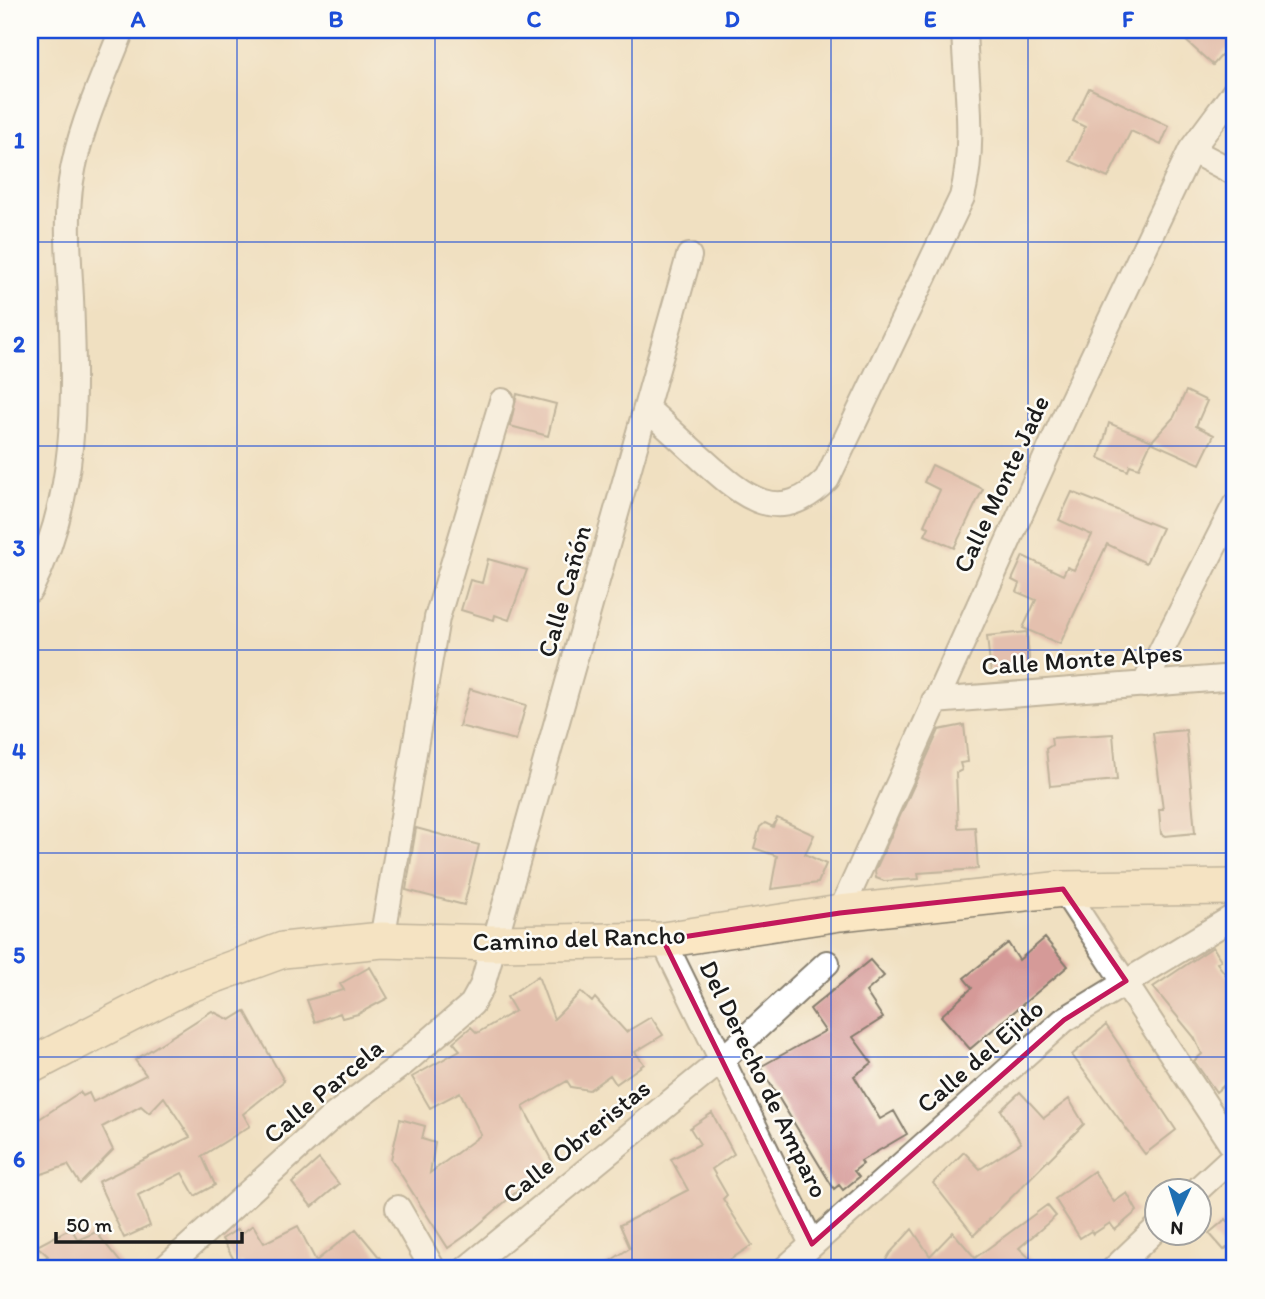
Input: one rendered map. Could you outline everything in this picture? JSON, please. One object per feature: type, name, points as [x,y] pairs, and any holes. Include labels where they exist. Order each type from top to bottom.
[{"type":"main road","name":"Camino del Rancho","points":[[30,1066],[185,986],[240,963],[283,950],[382,940],[495,943],[663,940],[840,913],[1063,889],[1235,887]]},
{"type":"street","points":[[30,590],[41,568],[64,489],[75,418],[68,237],[71,182],[83,127],[122,30]]},
{"type":"street","points":[[646,408],[741,494],[769,504],[791,503],[813,494],[827,479],[962,197],[970,146],[964,30]]},
{"type":"street","name":"Calle Monte Jade","points":[[840,913],[934,701],[1191,150],[1235,91]]},
{"type":"street","points":[[1191,150],[1235,173]]},
{"type":"street","name":"Calle Cañón","points":[[495,943],[689,256]]},
{"type":"street","points":[[382,940],[437,618],[502,401]]},
{"type":"street","points":[[1144,685],[1235,505]]},
{"type":"street","name":"Calle Monte Alpes","points":[[934,701],[1235,677]]},
{"type":"street","points":[[1063,889],[1126,981],[1235,1153],[1212,1177]]},
{"type":"street","name":"Calle del Ejido","points":[[785,1269],[1064,1020],[1235,916]]},
{"type":"street","name":"Del Derecho de Amparo","points":[[663,940],[812,1244]]},
{"type":"street","name":"Calle Parcela","points":[[164,1269],[332,1117],[405,1062],[472,1004],[482,986],[495,943]]},
{"type":"street","name":"Calle Obreristas","points":[[466,1269],[723,1059],[827,963]]},
{"type":"street","points":[[398,1208],[433,1269]]},
{"type":"street","points":[[1114,1269],[1142,1243]]},
{"type":"highlighted area","points":[[1063,889],[1126,981],[1064,1020],[812,1244],[663,940],[840,913]]},
{"type":"building","points":[[1174,30],[1235,30],[1235,40],[1213,65]]},
{"type":"building","points":[[1089,88],[1169,126],[1161,145],[1131,131],[1108,178],[1070,161],[1085,127],[1073,121]]},
{"type":"building","points":[[1186,391],[1207,401],[1196,426],[1214,435],[1200,464],[1151,442],[1139,468],[1130,465],[1128,471],[1099,458],[1109,423],[1152,441],[1174,417]]},
{"type":"building","points":[[517,394],[556,404],[548,436],[510,426]]},
{"type":"building","points":[[932,465],[983,489],[954,548],[925,535],[929,527],[924,525],[940,490],[924,482]]},
{"type":"building","points":[[1072,492],[1162,528],[1146,563],[1107,544],[1060,644],[1023,628],[1036,600],[1017,592],[1020,584],[1012,580],[1023,556],[1063,575],[1067,567],[1074,570],[1092,535],[1059,520]]},
{"type":"building","points":[[488,559],[527,570],[509,620],[495,615],[494,620],[461,610],[470,580],[482,583]]},
{"type":"building","points":[[1027,632],[1030,671],[991,675],[987,636]]},
{"type":"building","points":[[470,689],[526,705],[516,740],[459,726]]},
{"type":"building","points":[[964,725],[968,762],[960,763],[962,770],[956,773],[958,828],[975,827],[978,869],[918,873],[919,879],[884,881],[876,878],[875,871],[939,730]]},
{"type":"building","points":[[1186,730],[1195,833],[1165,836],[1161,834],[1159,809],[1163,809],[1153,733]]},
{"type":"building","points":[[1113,734],[1117,780],[1050,786],[1046,749],[1052,745],[1051,738]]},
{"type":"building","points":[[777,818],[814,835],[805,854],[826,864],[818,883],[771,889],[777,856],[754,848],[760,827],[765,823],[773,827]]},
{"type":"building","points":[[416,828],[479,845],[464,905],[406,890]]},
{"type":"building","points":[[1045,938],[1068,966],[970,1049],[941,1016],[972,988],[964,978],[1008,943],[1019,960]]},
{"type":"building","points":[[1213,947],[1221,960],[1217,963],[1235,987],[1235,1076],[1216,1092],[1194,1061],[1202,1054],[1194,1037],[1153,987]]},
{"type":"building","points":[[870,960],[884,976],[866,992],[883,1018],[853,1037],[872,1063],[854,1076],[880,1119],[894,1111],[907,1134],[861,1161],[863,1164],[854,1171],[859,1177],[843,1190],[839,1185],[834,1189],[760,1067],[825,1031],[810,1009]]},
{"type":"building","points":[[370,967],[388,998],[358,1014],[342,1018],[340,1013],[315,1022],[307,1000],[344,990],[340,984]]},
{"type":"building","points":[[538,976],[554,1019],[581,992],[592,1002],[595,998],[626,1032],[651,1017],[663,1035],[635,1052],[644,1064],[616,1084],[610,1075],[589,1090],[571,1087],[567,1081],[523,1107],[552,1161],[448,1248],[391,1159],[400,1119],[425,1126],[422,1139],[435,1143],[430,1173],[481,1135],[460,1092],[430,1108],[412,1077],[460,1050],[453,1042],[471,1027],[477,1033],[515,1011],[507,997]]},
{"type":"building","points":[[212,1011],[230,1020],[245,1011],[284,1081],[243,1114],[250,1126],[202,1156],[215,1185],[195,1196],[182,1173],[138,1195],[150,1226],[124,1238],[98,1182],[190,1137],[164,1097],[149,1113],[141,1106],[102,1127],[113,1150],[80,1184],[68,1165],[30,1178],[30,1125],[80,1092],[83,1096],[89,1093],[93,1102],[146,1075],[135,1060]]},
{"type":"building","points":[[1106,1025],[1176,1130],[1145,1154],[1072,1055]]},
{"type":"building","points":[[1020,1092],[1044,1118],[1069,1099],[1084,1124],[974,1235],[933,1183],[964,1152],[980,1169],[1021,1143],[1001,1110]]},
{"type":"building","points":[[712,1113],[734,1154],[712,1169],[727,1195],[723,1199],[752,1245],[716,1269],[598,1269],[630,1248],[620,1225],[688,1190],[671,1159],[700,1144],[690,1128]]},
{"type":"building","points":[[319,1159],[339,1184],[312,1207],[292,1183]]},
{"type":"building","points":[[1094,1171],[1114,1202],[1127,1193],[1137,1211],[1115,1230],[1110,1223],[1093,1234],[1091,1231],[1080,1238],[1055,1199]]},
{"type":"building","points":[[1047,1205],[1056,1216],[1019,1248],[1041,1269],[881,1269],[890,1253],[912,1229],[930,1256],[953,1232],[975,1258]]},
{"type":"building","points":[[1226,1219],[1235,1229],[1235,1241],[1224,1250],[1212,1236],[1212,1231]]},
{"type":"building","points":[[253,1225],[264,1243],[298,1226],[316,1261],[356,1229],[389,1269],[248,1269],[242,1261],[237,1265],[222,1239],[238,1229],[241,1234]]},
{"type":"building","points":[[71,1228],[78,1240],[96,1232],[126,1269],[32,1269],[48,1256],[37,1246]]}]
